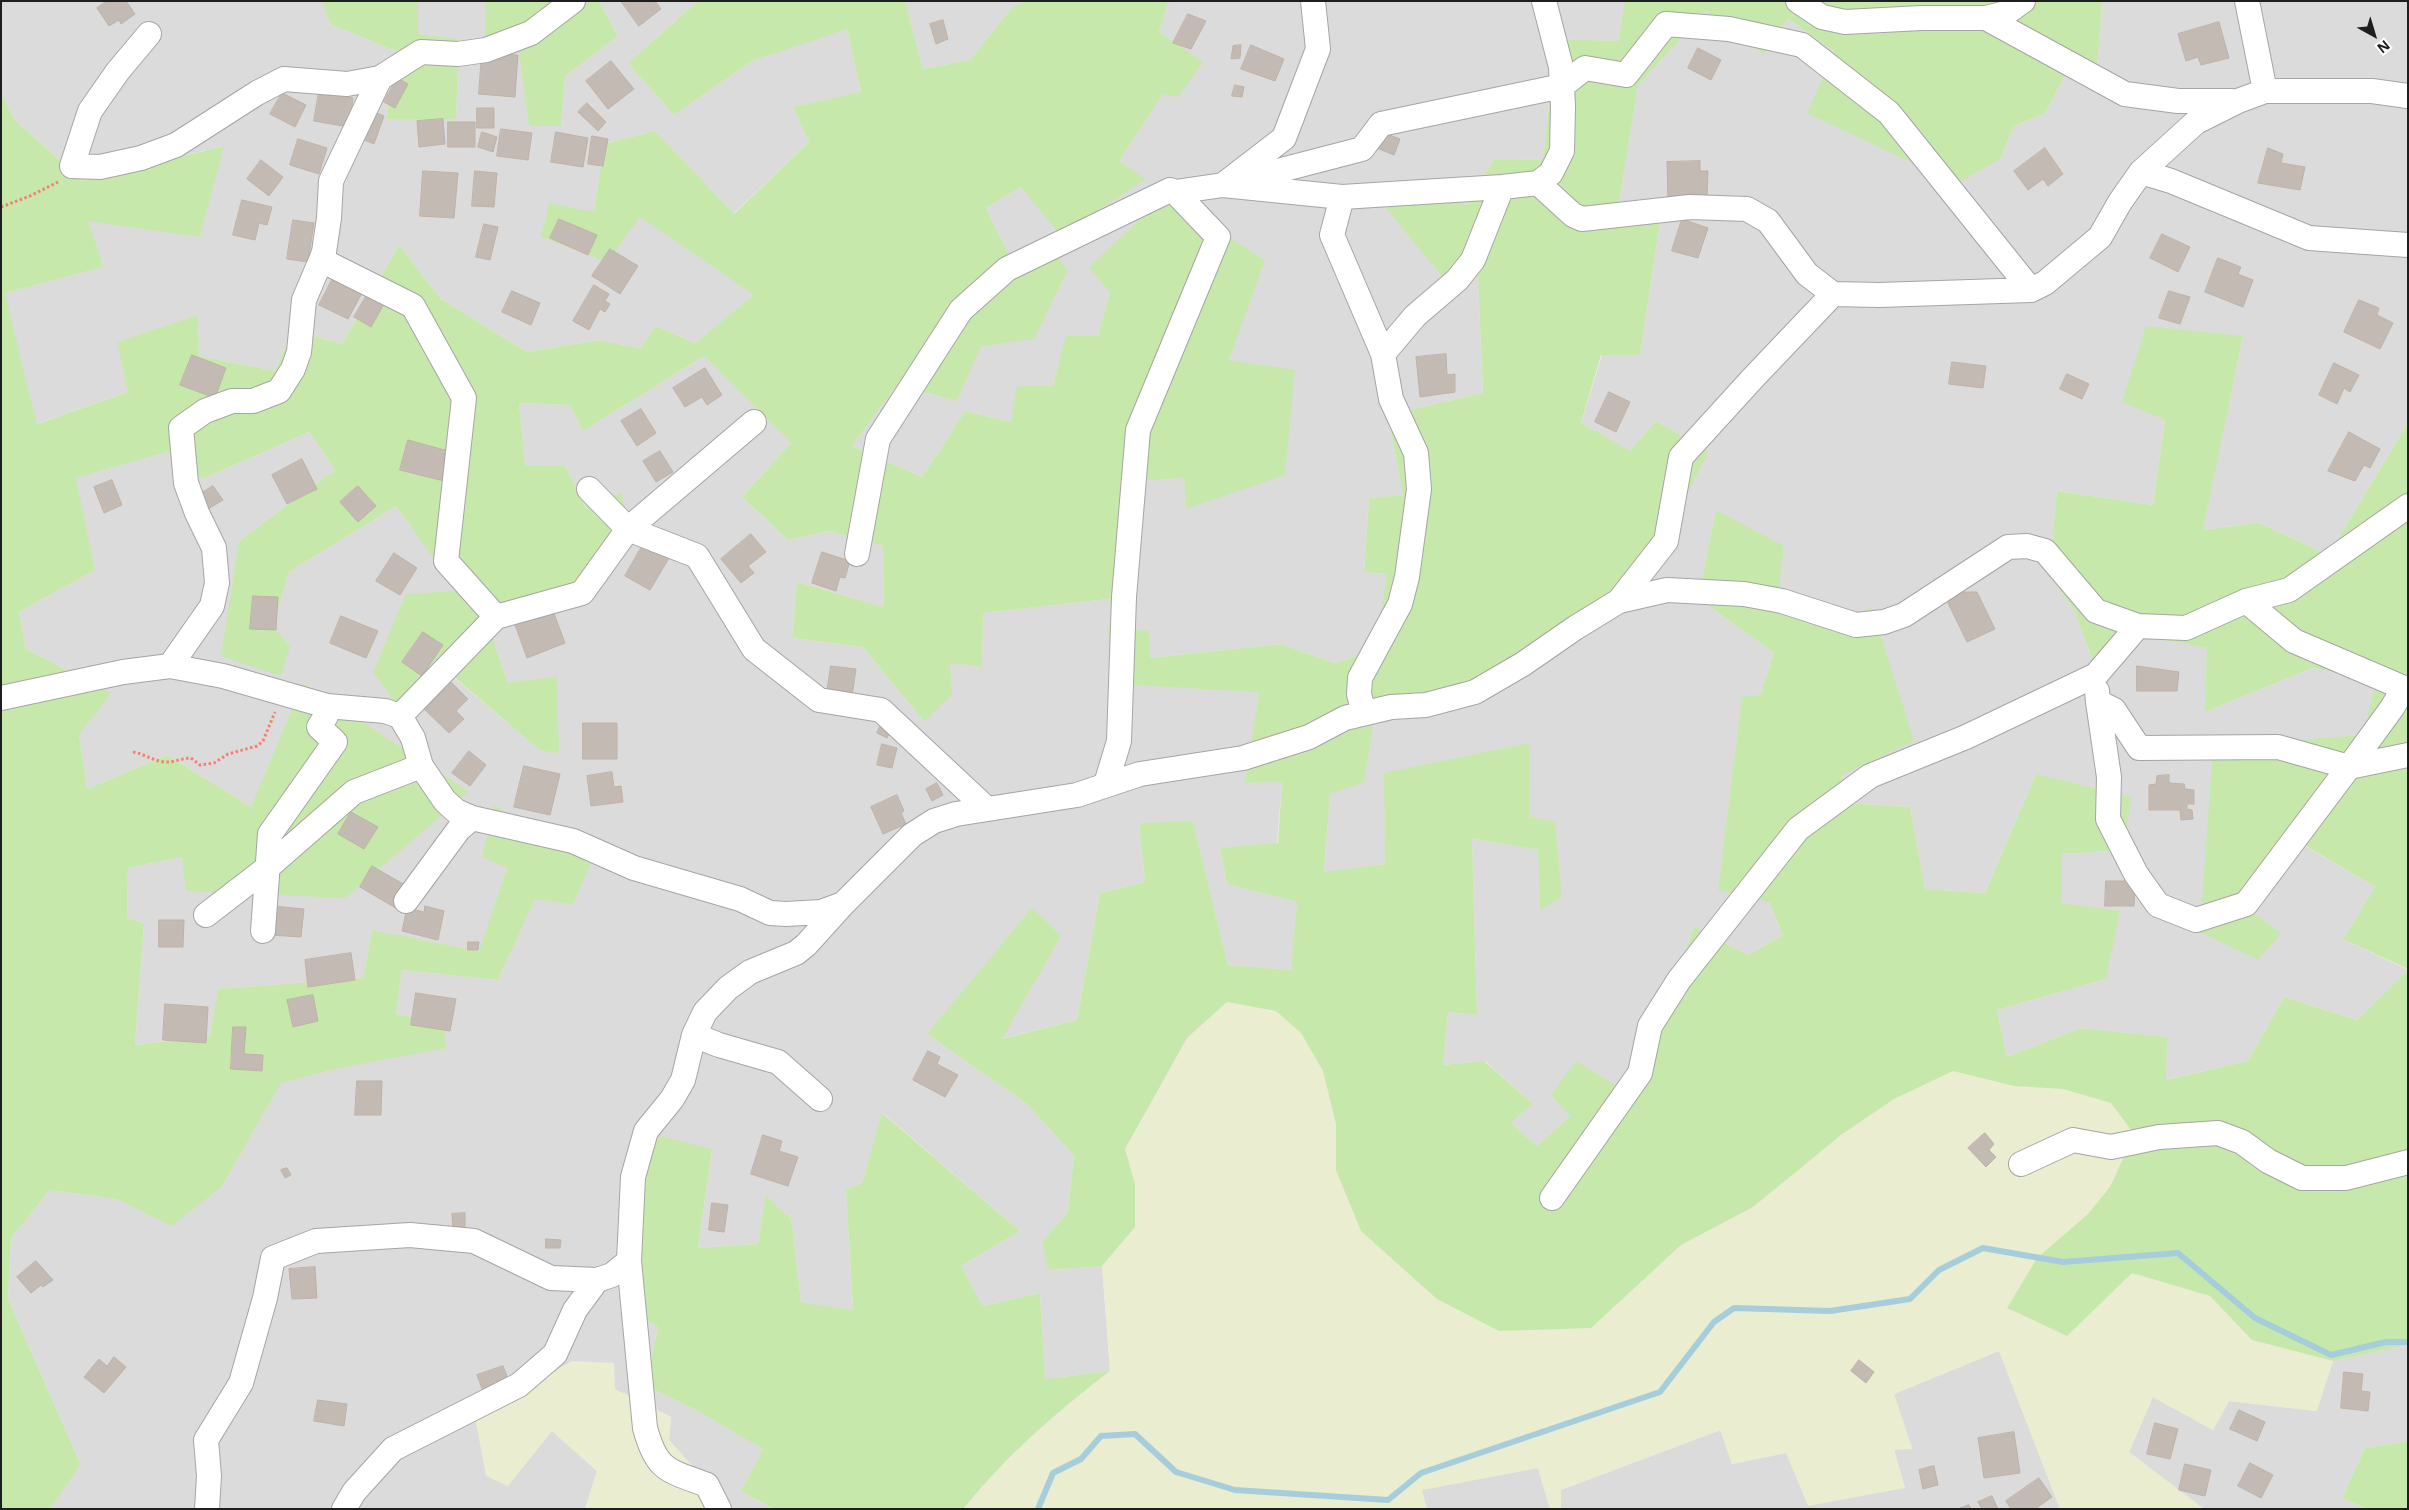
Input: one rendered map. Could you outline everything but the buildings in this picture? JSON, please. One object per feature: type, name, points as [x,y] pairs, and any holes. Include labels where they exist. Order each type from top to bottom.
[{"type":"street","points":[[149,34],[90,111],[72,166],[100,167],[141,158],[176,144],[257,93],[284,79],[347,84],[380,78],[421,52],[458,54],[486,50],[531,32],[572,1]]},
{"type":"street","points":[[1222,185],[1284,138],[1318,49],[1313,1]]},
{"type":"street","points":[[1222,185],[1342,197],[1538,183],[1551,173],[1562,151],[1561,67],[1544,1]]},
{"type":"street","points":[[1798,1],[1822,17],[1845,22],[1921,18],[1986,18],[2006,13],[2024,1]]},
{"type":"street","points":[[2247,1],[2265,91]]},
{"type":"street","points":[[1986,18],[2125,94],[2178,101],[2238,101]]},
{"type":"street","points":[[857,554],[878,439],[961,310],[1007,269],[1170,190],[1175,192],[1222,185],[1362,149],[1381,124],[1562,86],[1585,68],[1626,75],[1666,24],[1729,29],[1802,45],[1889,113],[2031,290]]},
{"type":"street","points":[[170,666],[212,606],[217,583],[214,548],[197,513],[186,483],[182,428],[205,411],[232,401],[253,401],[280,391],[293,369],[296,360],[304,300],[324,252],[331,181],[380,78]]},
{"type":"street","points":[[1538,183],[1572,215],[1582,219],[1690,207],[1747,209],[1768,221],[1807,274],[1833,294],[1879,296],[2031,290],[2046,283],[2100,237],[2120,202],[2141,172],[2196,122],[2238,101],[2265,91],[2372,91],[2408,96]]},
{"type":"street","points":[[2141,172],[2171,181],[2309,238],[2408,245]]},
{"type":"street","points":[[1383,354],[1415,316],[1457,280],[1473,260],[1502,187]]},
{"type":"street","points":[[1106,784],[1119,741],[1124,597],[1138,430],[1218,237],[1175,192]]},
{"type":"street","points":[[1342,197],[1332,235],[1383,354],[1391,399],[1416,453],[1419,489],[1407,577],[1400,604],[1360,678],[1359,694],[1364,713]]},
{"type":"street","points":[[321,260],[413,306],[464,398],[446,561],[496,617]]},
{"type":"street","points":[[1619,601],[1666,541],[1681,457],[1833,294]]},
{"type":"street","points":[[400,716],[496,617],[582,593],[628,529],[754,422]]},
{"type":"street","points":[[589,489],[628,529],[696,556],[754,648],[820,700],[881,710],[986,808]]},
{"type":"street","points":[[719,1509],[707,1485],[665,1469],[650,1447],[645,1428],[629,1261],[633,1177],[646,1131],[672,1099],[683,1080],[694,1035],[705,1012],[728,988],[750,972],[796,953],[912,835],[934,821],[986,808],[1077,795],[1140,774],[1243,758],[1280,748],[1309,737],[1345,718],[1391,707],[1426,705],[1474,692],[1523,664],[1575,628],[1619,601],[1668,590],[1744,594],[1782,601],[1856,625],[1884,622],[1904,615],[2008,547],[2027,546],[2045,551],[2096,611],[2138,626],[2186,628],[2246,601],[2290,590],[2408,506]]},
{"type":"street","points":[[2096,674],[2098,702],[2109,777],[2108,819],[2136,874],[2158,905],[2196,920],[2246,904],[2350,767],[2404,688],[2294,640],[2246,601]]},
{"type":"street","points":[[1552,1198],[1640,1073],[1650,1026],[1679,980],[1798,829],[1870,776],[1966,737],[2096,674],[2138,626]]},
{"type":"street","points":[[1,698],[123,672],[170,666],[223,676],[327,706],[385,711],[400,716],[413,738],[421,766],[445,801],[456,811],[472,818],[574,841],[634,868],[740,899],[770,913],[821,912],[843,904]]},
{"type":"street","points":[[2098,702],[2114,710],[2139,748],[2278,747],[2350,767],[2408,755]]},
{"type":"street","points":[[263,931],[270,834],[336,742],[318,728],[326,716],[327,706]]},
{"type":"street","points":[[206,915],[267,868],[354,792],[421,766]]},
{"type":"street","points":[[406,901],[459,829],[472,818]]},
{"type":"street","points":[[694,1035],[719,1045],[778,1062],[820,1099]]},
{"type":"street","points":[[2021,1164],[2073,1140],[2111,1147],[2159,1137],[2218,1133],[2242,1142],[2268,1162],[2302,1178],[2346,1178],[2408,1162]]},
{"type":"street","points":[[207,1509],[209,1476],[206,1440],[241,1383],[266,1298],[273,1258],[316,1240],[410,1235],[474,1241],[551,1278],[597,1280],[612,1275],[629,1261]]},
{"type":"street","points":[[344,1509],[354,1492],[393,1449],[519,1385],[555,1354],[575,1310],[597,1280]]},
{"type":"path","points":[[1,207],[30,196],[58,181],[72,166]]},
{"type":"path","points":[[133,752],[143,754],[153,760],[168,762],[191,758],[200,765],[214,763],[228,754],[257,746],[263,741],[276,710],[282,710]]},
{"type":"shaded area","points":[[1,1],[322,1],[330,24],[398,52],[386,119],[456,119],[459,40],[418,34],[418,1],[486,1],[486,50],[519,51],[561,126],[565,76],[618,36],[599,1],[698,1],[628,63],[674,115],[752,61],[847,28],[861,93],[793,107],[809,142],[733,214],[655,131],[604,144],[594,212],[541,237],[640,216],[755,295],[695,343],[656,326],[640,348],[598,340],[527,352],[441,299],[399,245],[342,344],[293,330],[275,371],[199,356],[198,315],[128,392],[36,424],[4,293],[104,267],[87,221],[223,146],[82,181],[14,119],[1,93]]},
{"type":"shaded area","points":[[905,1],[1027,1],[1012,7],[970,60],[923,69]]},
{"type":"shaded area","points":[[1169,1],[1624,1],[1619,41],[1556,39],[1543,160],[1494,159],[1467,205],[1417,186],[1478,278],[1483,393],[1388,415],[1403,495],[1369,498],[1364,572],[1388,574],[1376,650],[1335,663],[1281,644],[1149,658],[1112,684],[1260,691],[1245,783],[1282,782],[1277,844],[1220,849],[1227,884],[1298,902],[1291,970],[1228,965],[1193,822],[1139,824],[1145,882],[1100,893],[1077,1020],[1001,1039],[1060,936],[927,1034],[1027,1104],[1074,1156],[1068,1212],[1042,1242],[1049,1270],[1102,1266],[1110,1371],[1045,1379],[1040,1293],[983,1306],[961,1266],[1020,1231],[883,1113],[862,1183],[846,1189],[853,1311],[801,1302],[791,1219],[767,1196],[758,1244],[698,1248],[712,1149],[658,1326],[646,1386],[694,1409],[764,1449],[741,1491],[774,1509],[731,1509],[669,1440],[671,1417],[614,1389],[572,1361],[508,1485],[552,1431],[597,1471],[585,1509],[50,1509],[81,1465],[8,1299],[11,1238],[50,1190],[117,1199],[171,1225],[221,1188],[280,1083],[339,1068],[443,1023],[396,1014],[402,970],[498,980],[535,898],[507,868],[480,951],[372,931],[363,978],[219,989],[210,1036],[135,1045],[144,923],[127,918],[128,868],[183,857],[251,807],[167,755],[87,789],[79,735],[110,693],[26,649],[19,612],[95,570],[75,478],[168,452],[202,479],[309,432],[335,470],[239,541],[273,626],[289,572],[396,506],[458,591],[437,663],[539,750],[508,683],[483,611],[585,506],[565,466],[525,466],[519,403],[570,405],[583,431],[704,356],[791,443],[742,497],[788,540],[828,531],[883,546],[884,607],[797,582],[792,638],[863,647],[924,722],[950,662],[982,667],[983,613],[1117,598],[1126,482],[1184,478],[1187,509],[1229,361],[1110,292],[1098,336],[1067,336],[1053,386],[1011,422],[965,411],[922,477],[852,446],[897,385],[957,401],[1010,257],[986,208],[1021,187],[1145,179],[1119,161],[1163,93],[1159,32]]},
{"type":"shaded area","points":[[2102,1],[2408,1],[2408,423],[2328,555],[2259,523],[2202,530],[2243,337],[2165,420],[2153,505],[2057,491],[2049,575],[2074,610],[2093,661],[2135,635],[2208,648],[2205,712],[2312,668],[2376,680],[2364,735],[2250,909],[2303,845],[2375,887],[2343,939],[2408,970],[2357,1020],[2284,997],[2248,1061],[2165,1080],[2166,1037],[2081,1028],[2007,1057],[1997,1010],[2106,979],[2062,903],[2062,854],[2124,850],[2036,774],[1985,893],[1925,889],[1910,807],[1847,803],[1842,775],[1872,608],[1844,624],[1775,612],[1716,511],[1698,598],[1774,653],[1760,695],[1769,902],[1783,935],[1748,955],[1694,927],[1653,1042],[1625,1092],[1570,1116],[1537,1146],[1511,1123],[1533,1104],[1485,1061],[1443,1065],[1448,1012],[1477,1015],[1472,838],[1539,850],[1540,909],[1562,897],[1529,817],[1385,864],[1324,873],[1330,794],[1375,713],[1709,451],[1656,421],[1630,452],[1581,424],[1602,355],[1640,355],[1661,217],[1616,221],[1638,86],[1706,9],[1764,54],[1788,19],[1834,51],[1808,113],[2000,159],[2014,126],[2045,113],[2064,77],[2097,70]]},
{"type":"shaded area","points":[[2408,1345],[2408,1441],[2365,1448],[2342,1498],[2368,1509],[2204,1509],[2129,1452],[2153,1397],[2213,1430],[2229,1401],[2316,1411],[2333,1361]]},
{"type":"shaded area","points":[[1999,1351],[2060,1509],[1561,1509],[1561,1490],[1721,1430],[1732,1464],[1786,1453],[1905,1488],[1894,1449],[1912,1448],[1894,1394]]},
{"type":"shaded area","points":[[1538,1468],[1550,1509],[1427,1509],[1421,1490]]},
{"type":"green space","points":[[322,1],[418,1],[418,34],[459,39],[456,119],[386,119],[398,52],[330,24]]},
{"type":"green space","points":[[486,1],[599,1],[618,36],[565,76],[561,126],[529,126],[519,51],[486,50]]},
{"type":"green space","points":[[698,1],[905,1],[923,69],[970,60],[1012,7],[1027,1],[1169,1],[1159,32],[1203,62],[1178,97],[1163,94],[1119,161],[1146,179],[1060,235],[1021,187],[986,208],[1010,257],[1047,237],[1067,271],[1034,339],[981,346],[957,401],[897,385],[852,446],[922,477],[965,411],[1011,422],[1017,386],[1053,386],[1066,336],[1098,336],[1110,292],[1089,267],[1164,197],[1265,260],[1229,360],[1295,370],[1285,475],[1186,509],[1184,478],[1126,482],[1117,598],[983,613],[982,667],[950,663],[952,695],[924,722],[863,647],[792,638],[797,582],[884,607],[883,546],[828,531],[788,540],[742,497],[791,443],[704,356],[583,431],[570,405],[519,403],[525,466],[565,466],[585,506],[621,493],[628,519],[588,579],[483,611],[508,683],[557,676],[559,753],[539,750],[438,663],[400,709],[373,672],[406,594],[457,591],[396,506],[289,572],[273,626],[290,647],[281,676],[221,656],[239,541],[335,470],[309,432],[202,479],[168,452],[76,478],[95,570],[19,612],[26,649],[111,693],[79,735],[87,789],[167,755],[251,807],[303,683],[469,792],[345,898],[186,891],[182,857],[128,868],[127,918],[144,923],[135,1045],[210,1036],[218,989],[363,978],[372,930],[479,951],[507,868],[482,857],[494,805],[591,863],[573,904],[535,899],[498,980],[402,970],[396,1014],[443,1023],[447,1048],[339,1068],[281,1083],[221,1188],[171,1226],[117,1199],[50,1190],[11,1238],[8,1299],[81,1465],[50,1509],[1,1509],[1,93],[14,119],[82,181],[224,146],[200,237],[88,221],[104,267],[5,293],[37,424],[128,392],[117,342],[198,315],[199,356],[275,371],[293,330],[342,344],[399,245],[441,299],[527,352],[598,340],[640,348],[656,326],[695,343],[754,295],[640,217],[607,262],[541,237],[549,203],[594,212],[604,144],[655,131],[734,214],[809,142],[793,107],[861,92],[847,29],[752,61],[674,115],[628,63]]},
{"type":"green space","points":[[1624,1],[2102,1],[2097,70],[2064,77],[2045,113],[2014,126],[2000,159],[1956,184],[1807,113],[1834,51],[1788,19],[1764,55],[1706,10],[1638,86],[1616,221],[1661,216],[1640,355],[1601,355],[1581,423],[1630,451],[1656,421],[1709,451],[1645,576],[1484,697],[1375,713],[1364,782],[1330,794],[1324,872],[1385,864],[1384,773],[1530,743],[1529,817],[1555,822],[1562,897],[1540,910],[1538,850],[1472,838],[1477,1015],[1448,1012],[1443,1065],[1484,1061],[1533,1104],[1511,1123],[1537,1146],[1570,1116],[1551,1095],[1576,1061],[1625,1091],[1653,1042],[1694,927],[1748,955],[1783,935],[1769,902],[1718,890],[1742,697],[1760,695],[1774,653],[1698,598],[1716,510],[1784,546],[1776,612],[1844,624],[1872,607],[1914,741],[1842,775],[1847,803],[1910,807],[1925,889],[1985,893],[2036,774],[2131,797],[2124,850],[2062,854],[2062,903],[2120,911],[2106,979],[1997,1010],[2007,1057],[2081,1028],[2167,1037],[2166,1080],[2248,1061],[2284,997],[2357,1020],[2408,970],[2408,1345],[2333,1361],[2252,1340],[2210,1296],[2132,1273],[2067,1336],[2007,1308],[2037,1258],[2088,1214],[2110,1187],[2134,1134],[2111,1103],[2063,1089],[2014,1086],[1953,1071],[1894,1099],[1841,1135],[1753,1207],[1681,1245],[1591,1328],[1499,1331],[1437,1299],[1361,1231],[1336,1170],[1336,1124],[1323,1071],[1301,1033],[1276,1011],[1227,1002],[1187,1038],[1125,1149],[1135,1184],[1135,1227],[1102,1266],[1048,1270],[1042,1242],[1068,1212],[1074,1156],[1027,1104],[927,1034],[1032,908],[1061,936],[1002,1039],[1077,1020],[1100,893],[1145,882],[1139,823],[1193,821],[1228,965],[1291,970],[1297,902],[1227,884],[1220,848],[1278,843],[1282,782],[1245,783],[1259,692],[1112,684],[1108,627],[1149,631],[1150,658],[1281,644],[1335,663],[1376,650],[1387,574],[1364,572],[1369,498],[1403,495],[1388,415],[1483,393],[1478,278],[1442,276],[1385,207],[1417,186],[1467,205],[1494,159],[1543,160],[1556,39],[1619,41]]},
{"type":"green space","points":[[2146,326],[2243,336],[2203,530],[2259,523],[2328,555],[2408,423],[2408,969],[2343,939],[2375,887],[2304,845],[2250,910],[2281,933],[2258,960],[2200,932],[2213,746],[2363,735],[2376,680],[2312,668],[2205,712],[2207,648],[2135,635],[2093,661],[2074,610],[2049,575],[2057,491],[2153,505],[2165,420],[2122,402]]},
{"type":"green space","points":[[1227,1002],[1276,1011],[1301,1033],[1323,1071],[1336,1124],[1336,1170],[1637,1284],[1681,1245],[1753,1207],[1841,1135],[1894,1099],[1953,1071],[2014,1086],[2063,1089],[2111,1103],[2134,1134],[2110,1187],[2088,1214],[2037,1258],[2007,1309],[2067,1336],[2132,1273],[2210,1296],[2252,1340],[2333,1361],[2317,1411],[2229,1401],[2213,1430],[2153,1397],[2129,1452],[2204,1509],[2060,1509],[1999,1351],[1894,1394],[1912,1449],[1894,1450],[1905,1488],[1808,1506],[1786,1453],[1732,1464],[1720,1430],[1561,1489],[1561,1509],[1550,1509],[1538,1468],[1422,1490],[1427,1509],[963,1509],[987,1480],[1059,1409],[1110,1371],[1102,1266],[1135,1227],[1135,1184],[1125,1150],[1187,1038]]},
{"type":"green space","points":[[882,1113],[1020,1231],[961,1266],[983,1306],[1040,1293],[1045,1379],[1110,1371],[1032,1435],[963,1509],[774,1509],[741,1491],[763,1449],[694,1409],[646,1386],[658,1326],[628,1311],[640,1131],[712,1149],[698,1248],[758,1244],[766,1195],[791,1219],[801,1302],[853,1310],[846,1189],[862,1183]]},
{"type":"green space","points":[[572,1361],[614,1363],[615,1389],[671,1417],[669,1440],[731,1509],[585,1509],[597,1471],[552,1431],[508,1486],[486,1476],[475,1417]]},
{"type":"green space","points":[[2408,1441],[2408,1509],[2368,1509],[2342,1498],[2365,1448]]},
{"type":"waterway","points":[[1038,1509],[1053,1473],[1081,1459],[1101,1436],[1135,1434],[1176,1472],[1235,1490],[1388,1500],[1421,1473],[1660,1392],[1714,1322],[1734,1308],[1830,1311],[1910,1299],[1939,1270],[1983,1248],[2063,1262],[2178,1253],[2255,1318],[2331,1355],[2386,1342],[2408,1342]]}]
